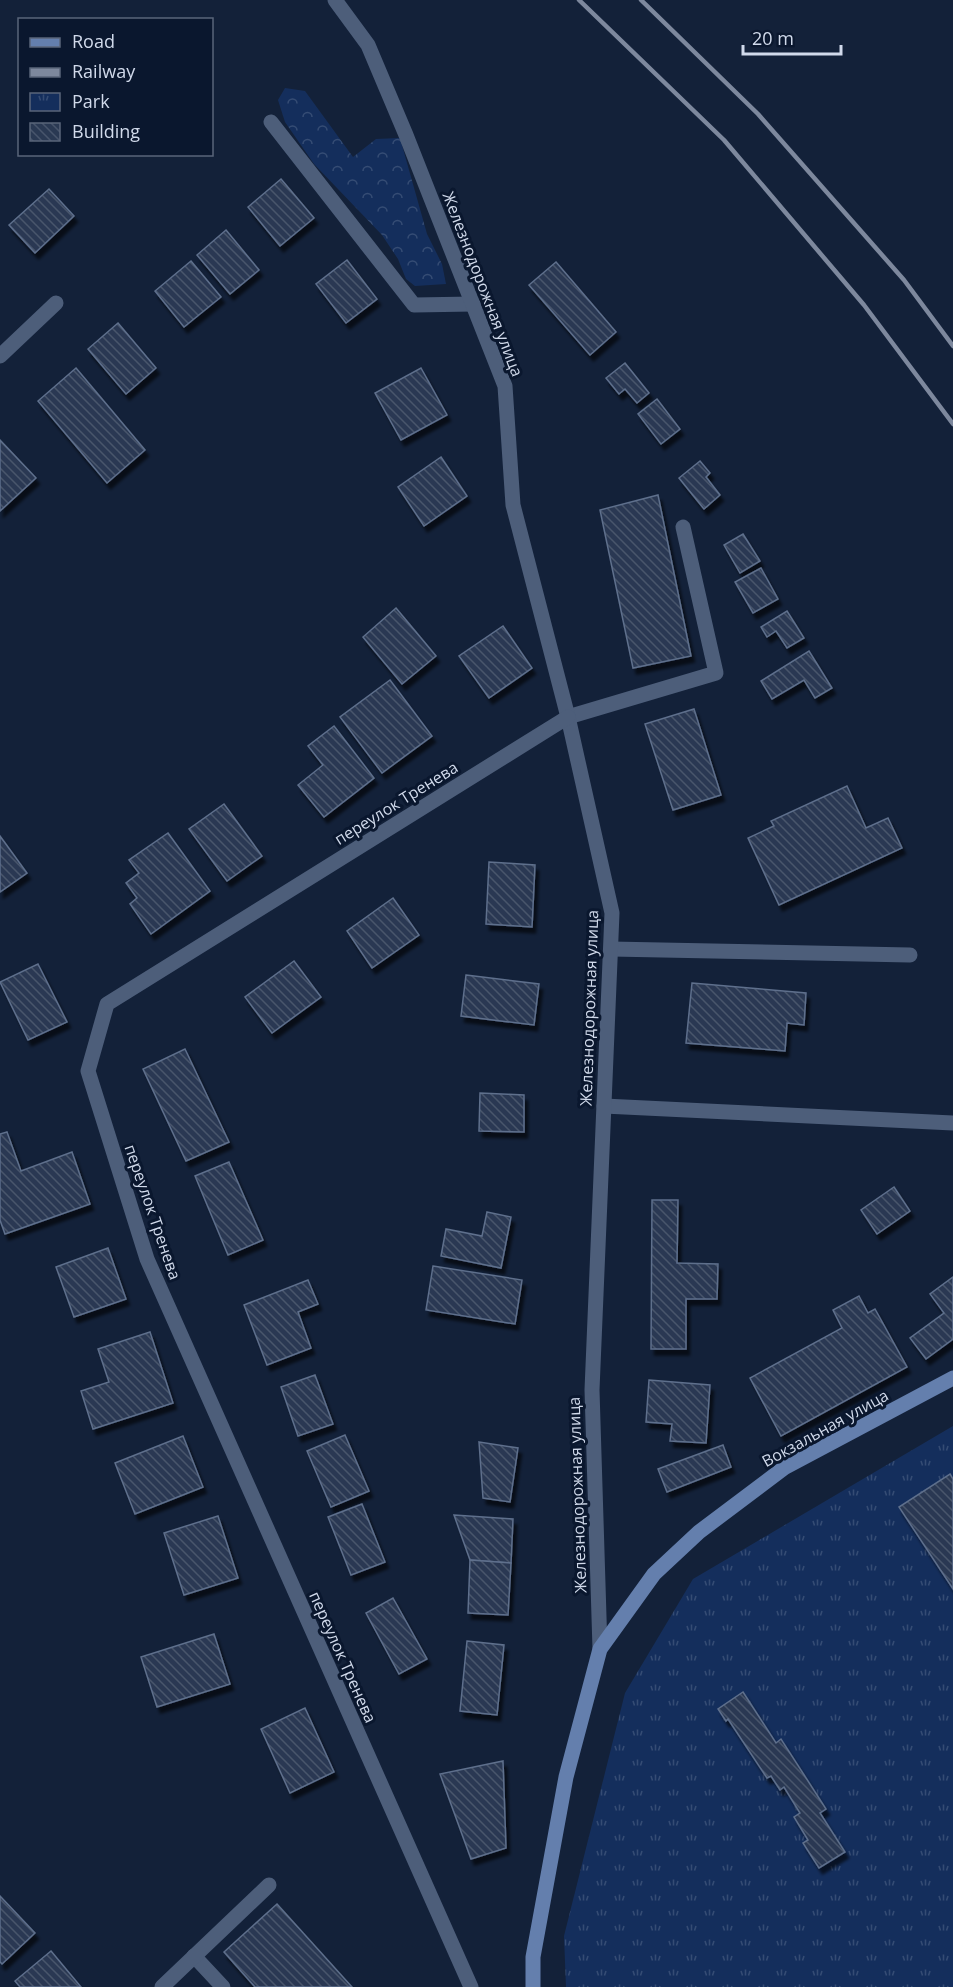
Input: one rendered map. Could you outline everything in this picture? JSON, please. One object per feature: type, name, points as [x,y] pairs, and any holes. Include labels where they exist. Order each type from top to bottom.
[{"type":"street","name":"Железнодорожная улица","points":[[335,0],[368,45],[505,386],[513,505],[568,717],[612,913],[592,1390],[600,1649],[566,1777],[533,1957],[533,1987]]},
{"type":"street","points":[[271,122],[414,305],[473,304]]},
{"type":"street","points":[[0,356],[56,303]]},
{"type":"street","name":"переулок Тренева","points":[[471,1987],[147,1259],[88,1071],[107,1004],[568,717],[716,673],[683,527]]},
{"type":"street","points":[[611,949],[910,956]]},
{"type":"street","points":[[604,1106],[953,1123]]},
{"type":"street","name":"Вокзальная улица","points":[[600,1649],[654,1574],[699,1532],[784,1468],[953,1378]]},
{"type":"street","points":[[162,1987],[269,1884]]},
{"type":"street","points":[[194,1956],[223,1987]]},
{"type":"green space","points":[[285,88],[305,91],[353,157],[376,139],[400,138],[427,234],[442,264],[446,284],[415,286],[406,279],[398,259],[382,235],[314,164],[285,122],[278,100]]},
{"type":"green space","points":[[953,1426],[953,1987],[566,1987],[564,1936],[625,1693],[693,1579]]},
{"type":"building","points":[[281,179],[314,218],[280,246],[248,207]]},
{"type":"building","points":[[49,189],[74,216],[35,253],[9,225]]},
{"type":"building","points":[[226,230],[259,270],[230,294],[197,255]]},
{"type":"building","points":[[347,260],[377,299],[346,323],[316,284]]},
{"type":"building","points":[[191,261],[221,297],[184,327],[155,291]]},
{"type":"building","points":[[556,262],[616,332],[590,355],[529,285]]},
{"type":"building","points":[[118,323],[156,368],[126,394],[88,349]]},
{"type":"building","points":[[625,363],[649,393],[637,403],[625,389],[619,394],[606,378]]},
{"type":"building","points":[[76,368],[145,450],[107,483],[38,401]]},
{"type":"building","points":[[421,368],[447,415],[401,440],[375,393]]},
{"type":"building","points":[[657,399],[680,429],[661,444],[638,414]]},
{"type":"building","points":[[0,440],[36,478],[0,511]]},
{"type":"building","points":[[441,457],[467,496],[424,526],[398,487]]},
{"type":"building","points":[[700,461],[710,473],[706,477],[720,495],[704,509],[679,478]]},
{"type":"building","points":[[658,495],[691,656],[633,668],[600,510]]},
{"type":"building","points":[[743,534],[760,561],[740,573],[724,545]]},
{"type":"building","points":[[761,568],[778,599],[753,613],[735,582]]},
{"type":"building","points":[[396,608],[436,656],[402,684],[363,637]]},
{"type":"building","points":[[787,611],[804,638],[787,648],[776,631],[767,637],[761,627]]},
{"type":"building","points":[[503,626],[532,668],[489,698],[459,656]]},
{"type":"building","points":[[809,651],[832,688],[815,698],[804,680],[772,699],[761,681]]},
{"type":"building","points":[[390,680],[432,736],[382,773],[340,717]]},
{"type":"building","points":[[694,709],[721,795],[673,810],[645,724]]},
{"type":"building","points":[[334,726],[374,778],[324,817],[298,785],[323,765],[308,746]]},
{"type":"building","points":[[847,786],[866,828],[888,818],[902,848],[779,905],[748,838],[774,826],[771,821]]},
{"type":"building","points":[[224,804],[262,856],[227,881],[189,829]]},
{"type":"building","points":[[168,833],[210,891],[151,934],[130,904],[137,898],[126,883],[139,873],[129,860]]},
{"type":"building","points":[[0,836],[27,873],[0,892]]},
{"type":"building","points":[[489,862],[535,865],[532,927],[486,924]]},
{"type":"building","points":[[393,898],[419,935],[372,968],[347,931]]},
{"type":"building","points":[[294,961],[321,997],[272,1033],[245,997]]},
{"type":"building","points":[[38,964],[67,1022],[28,1040],[0,982]]},
{"type":"building","points":[[466,975],[539,984],[534,1025],[461,1016]]},
{"type":"building","points":[[692,983],[806,993],[804,1025],[787,1023],[785,1051],[686,1043]]},
{"type":"building","points":[[185,1049],[229,1142],[186,1161],[143,1069]]},
{"type":"building","points":[[480,1093],[524,1095],[524,1132],[479,1131]]},
{"type":"building","points":[[7,1132],[21,1171],[72,1152],[90,1204],[5,1234],[0,1220],[0,1134]]},
{"type":"building","points":[[229,1162],[263,1240],[228,1255],[195,1176]]},
{"type":"building","points":[[894,1187],[910,1211],[877,1234],[861,1210]]},
{"type":"building","points":[[652,1200],[678,1200],[677,1263],[718,1264],[717,1299],[686,1299],[686,1349],[651,1349]]},
{"type":"building","points":[[487,1212],[511,1217],[501,1268],[441,1256],[446,1229],[482,1236]]},
{"type":"building","points":[[108,1248],[126,1299],[74,1317],[56,1267]]},
{"type":"building","points":[[433,1266],[522,1280],[515,1324],[426,1310]]},
{"type":"building","points":[[953,1277],[953,1339],[926,1359],[910,1338],[944,1313],[930,1294]]},
{"type":"building","points":[[308,1280],[318,1304],[298,1312],[311,1348],[267,1365],[244,1305]]},
{"type":"building","points":[[859,1296],[868,1313],[875,1309],[907,1367],[781,1436],[750,1378],[842,1328],[833,1310]]},
{"type":"building","points":[[150,1332],[173,1403],[93,1429],[81,1391],[109,1382],[98,1349]]},
{"type":"building","points":[[315,1375],[333,1424],[298,1436],[281,1387]]},
{"type":"building","points":[[649,1380],[710,1385],[706,1443],[670,1441],[672,1424],[646,1422]]},
{"type":"building","points":[[345,1435],[369,1491],[331,1507],[307,1451]]},
{"type":"building","points":[[183,1436],[203,1487],[135,1514],[115,1463]]},
{"type":"building","points":[[479,1442],[518,1448],[510,1502],[483,1498]]},
{"type":"building","points":[[723,1445],[731,1467],[667,1492],[658,1469]]},
{"type":"building","points":[[950,1474],[953,1479],[953,1589],[899,1507]]},
{"type":"building","points":[[362,1504],[385,1562],[351,1575],[328,1517]]},
{"type":"building","points":[[454,1515],[513,1519],[511,1563],[470,1560]]},
{"type":"building","points":[[218,1516],[238,1578],[184,1595],[164,1533]]},
{"type":"building","points":[[470,1560],[511,1563],[508,1615],[468,1613]]},
{"type":"building","points":[[393,1598],[427,1659],[399,1674],[366,1613]]},
{"type":"building","points":[[214,1634],[230,1684],[157,1707],[141,1657]]},
{"type":"building","points":[[467,1641],[504,1645],[497,1715],[460,1711]]},
{"type":"building","points":[[743,1692],[776,1743],[781,1739],[826,1809],[820,1813],[845,1852],[819,1868],[803,1843],[808,1840],[794,1817],[800,1813],[784,1787],[780,1790],[771,1776],[767,1778],[728,1719],[726,1721],[718,1709]]},
{"type":"building","points":[[305,1708],[334,1772],[290,1793],[261,1729]]},
{"type":"building","points":[[503,1761],[506,1848],[471,1859],[440,1774]]},
{"type":"building","points":[[0,1896],[35,1933],[2,1964],[0,1962]]},
{"type":"building","points":[[277,1904],[352,1987],[255,1987],[224,1952]]},
{"type":"building","points":[[51,1951],[81,1987],[20,1987],[15,1981]]},
{"type":"railway","points":[[579,0],[724,140],[864,305],[953,424]]},
{"type":"railway","points":[[641,0],[758,114],[904,280],[953,346]]}]
